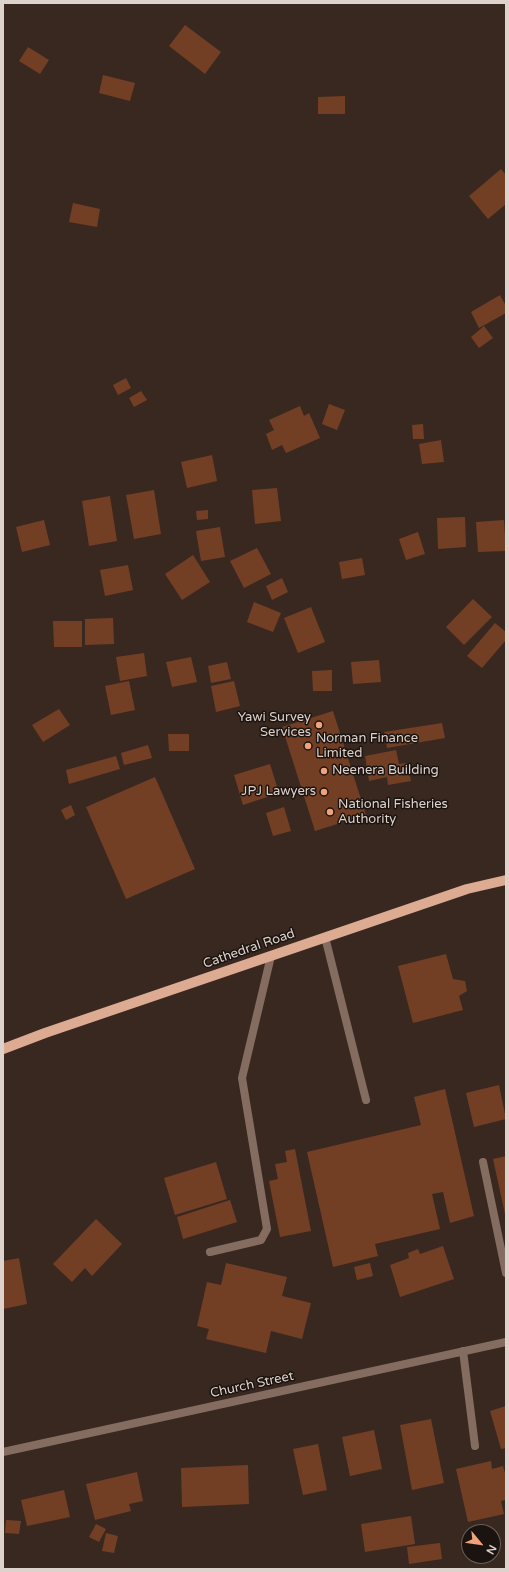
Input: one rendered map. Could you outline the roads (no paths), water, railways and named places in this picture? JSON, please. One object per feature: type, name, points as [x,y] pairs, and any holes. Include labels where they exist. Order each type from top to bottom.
[{"type":"main road","name":"Cathedral Road","points":[[3,1049],[52,1030],[467,889],[506,880]]},
{"type":"street","points":[[325,937],[366,1100]]},
{"type":"street","points":[[210,1252],[262,1240],[267,1229],[242,1078],[271,956]]},
{"type":"street","points":[[484,1162],[506,1273]]},
{"type":"street","name":"Church Street","points":[[3,1452],[506,1342]]},
{"type":"street","points":[[462,1352],[475,1446]]},
{"type":"place","name":"Yawi Survey Services","points":[[319,725]]},
{"type":"place","name":"Norman Finance Limited","points":[[308,746]]},
{"type":"place","name":"Neenera Building","points":[[324,771]]},
{"type":"place","name":"JPJ Lawyers","points":[[324,792]]},
{"type":"place","name":"National Fisheries Authority","points":[[330,812]]}]
